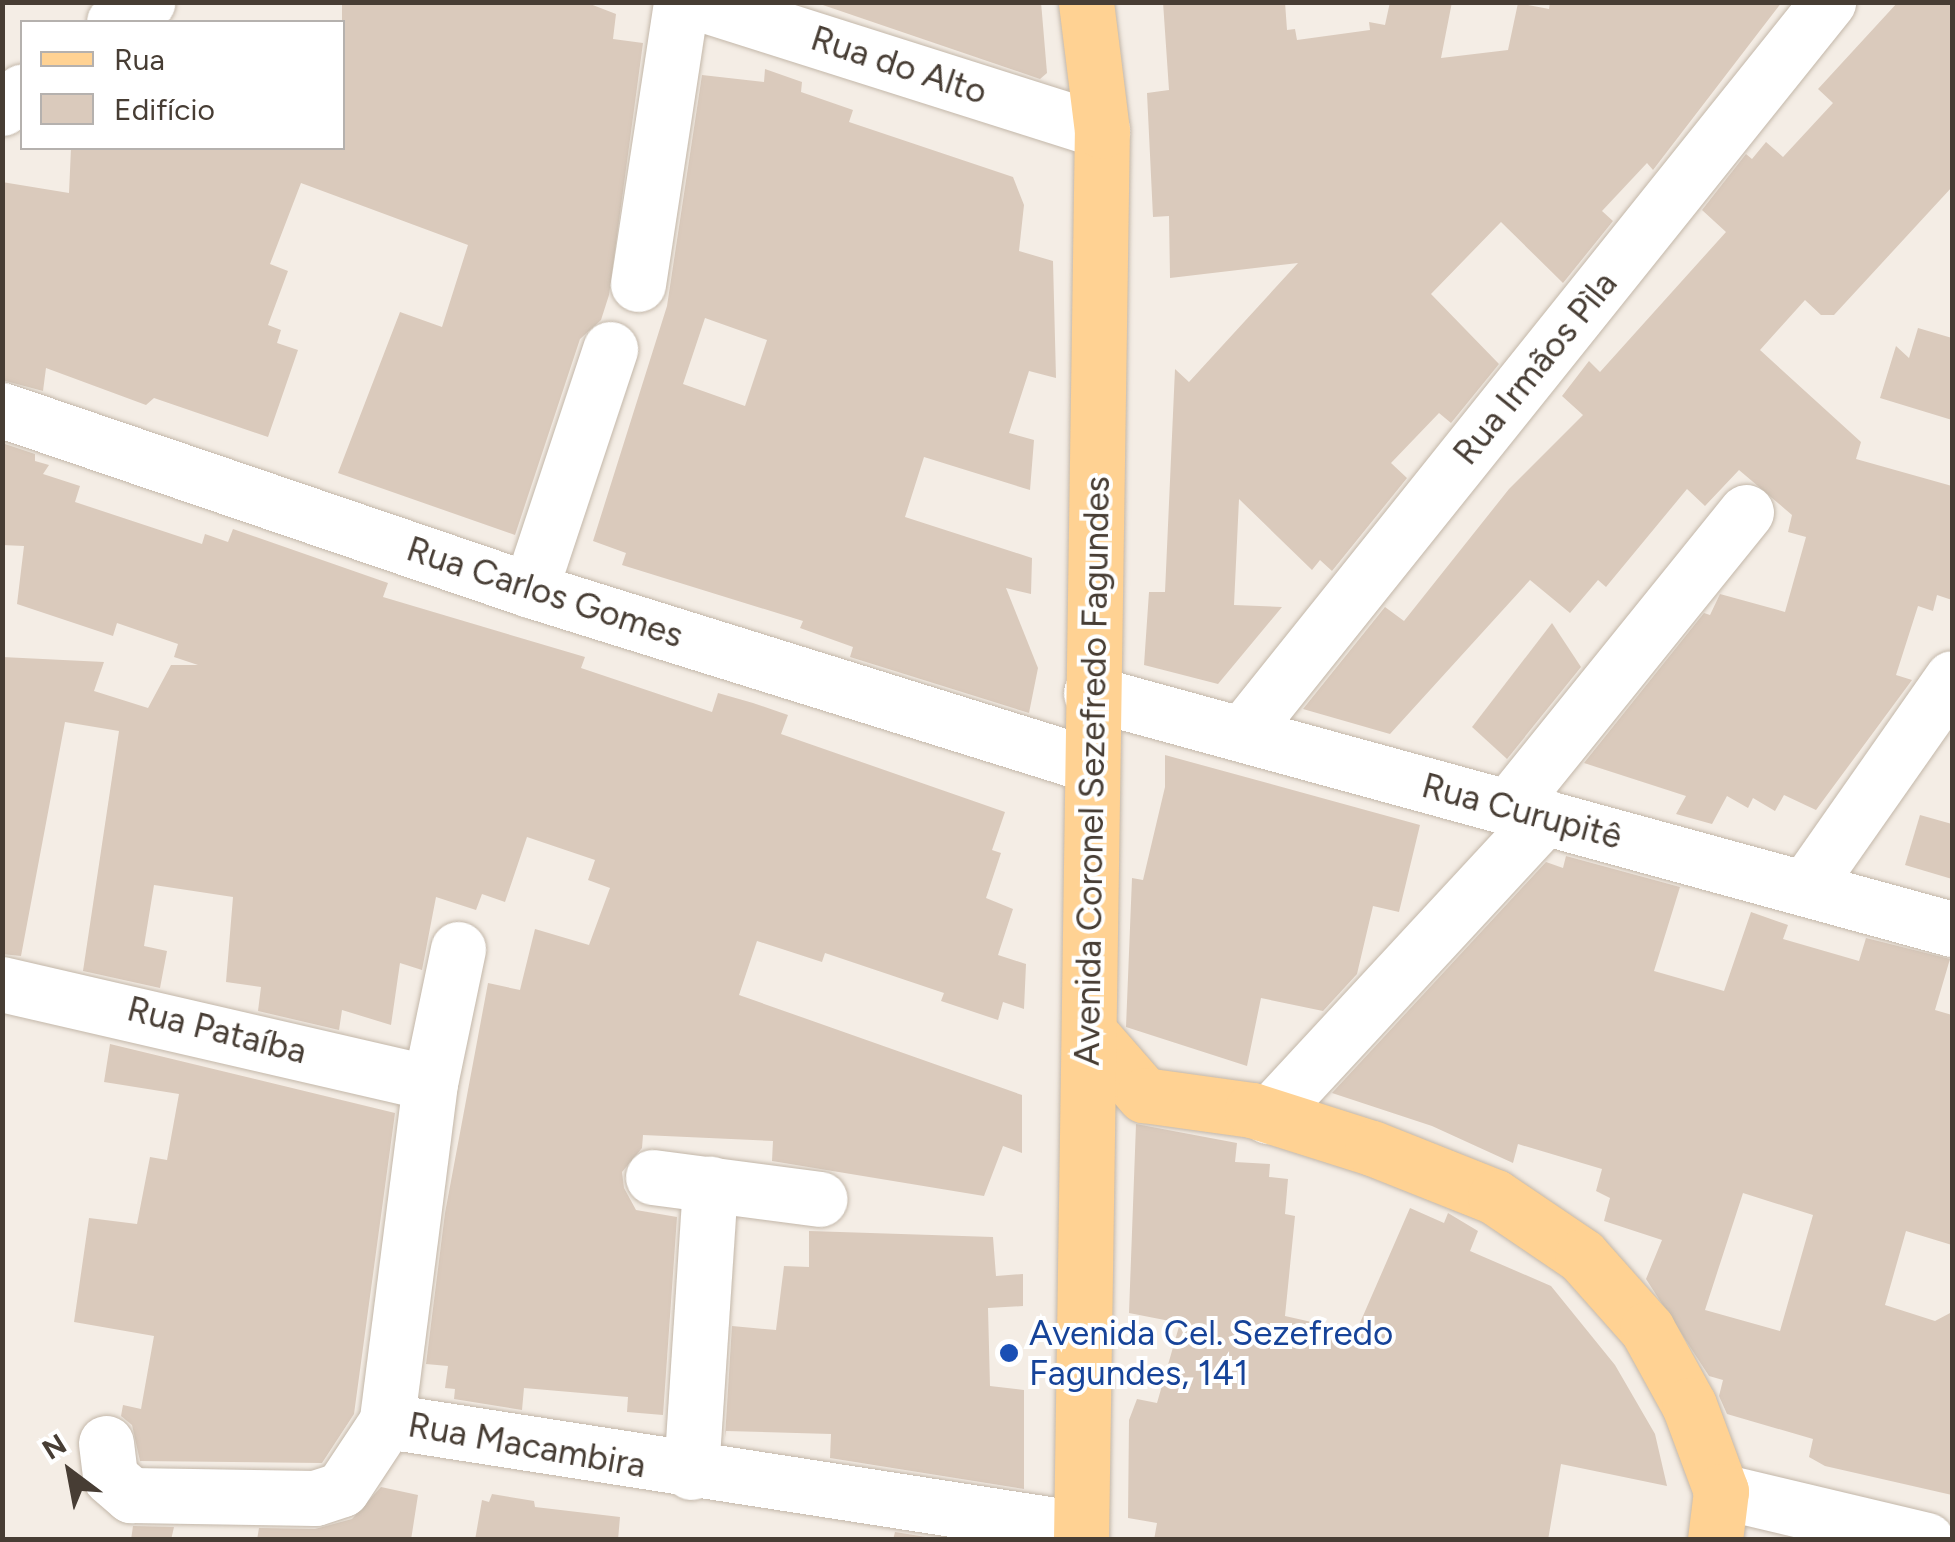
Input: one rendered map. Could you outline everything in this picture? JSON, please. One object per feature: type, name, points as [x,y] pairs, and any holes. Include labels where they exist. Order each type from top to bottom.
[{"type":"main road","name":"Avenida Coronel Sezefredo Fagundes","points":[[1081,1534],[1102,131],[1086,2]]},
{"type":"main road","points":[[1089,1032],[1144,1095],[1268,1116],[1495,1198],[1582,1256],[1646,1330],[1688,1405],[1718,1515]]},
{"type":"main road","points":[[1088,1138],[1144,1095]]},
{"type":"street","points":[[117,20],[147,2]]},
{"type":"street","points":[[638,284],[653,222],[682,2]]},
{"type":"street","name":"Rua do Alto","points":[[696,2],[768,12],[1102,131]]},
{"type":"street","name":"Rua Irmãos Pìla","points":[[1242,734],[1828,2]]},
{"type":"street","points":[[530,590],[610,349]]},
{"type":"street","name":"Rua Carlos Gomes","points":[[2,410],[530,590],[1092,765]]},
{"type":"street","points":[[1268,1116],[1526,812],[1746,512]]},
{"type":"street","points":[[1805,888],[1952,678]]},
{"type":"street","name":"Rua Curupitê","points":[[1091,692],[1952,929]]},
{"type":"street","name":"Rua Macambira","points":[[458,949],[430,1083],[387,1422],[1081,1534]]},
{"type":"street","name":"Rua Pataíba","points":[[2,984],[430,1083]]},
{"type":"street","points":[[653,1177],[820,1199]]},
{"type":"street","points":[[690,1472],[710,1184]]},
{"type":"street","points":[[106,1443],[110,1477],[131,1495],[315,1498],[342,1489],[387,1422]]},
{"type":"street","points":[[1718,1515],[1926,1540]]},
{"type":"building","points":[[342,2],[585,2],[616,14],[613,39],[643,43],[609,295],[601,320],[580,339],[515,535],[338,473],[400,312],[442,327],[468,245],[301,183],[270,264],[288,271],[268,325],[281,330],[277,343],[298,350],[268,437],[154,398],[146,405],[46,368],[43,391],[2,380],[2,182],[69,193],[71,150],[345,150]]},
{"type":"building","points":[[814,2],[1041,2],[1047,73],[1040,79]]},
{"type":"building","points":[[1163,2],[1285,2],[1287,30],[1295,29],[1297,40],[1370,30],[1369,22],[1385,25],[1390,2],[1452,2],[1441,58],[1508,50],[1518,3],[1549,9],[1550,2],[1782,2],[1653,170],[1647,163],[1602,211],[1613,221],[1563,283],[1501,222],[1431,294],[1499,364],[1451,423],[1439,413],[1391,463],[1407,478],[1332,571],[1320,560],[1312,570],[1239,499],[1234,605],[1282,607],[1218,684],[1144,665],[1149,592],[1165,592],[1175,369],[1189,382],[1298,263],[1170,278],[1169,216],[1153,217],[1147,93],[1169,90]]},
{"type":"building","points":[[1898,2],[1952,2],[1952,187],[1834,315],[1821,315],[1805,300],[1760,350],[1861,442],[1856,459],[1952,486],[1952,600],[1937,595],[1933,611],[1918,606],[1896,675],[1912,680],[1816,810],[1784,795],[1775,811],[1753,798],[1748,808],[1727,796],[1712,824],[1676,814],[1686,796],[1584,763],[1704,613],[1710,615],[1720,594],[1785,612],[1806,537],[1788,532],[1792,515],[1739,470],[1705,506],[1687,489],[1606,587],[1598,580],[1570,613],[1530,580],[1390,734],[1303,709],[1385,607],[1404,621],[1509,489],[1583,415],[1562,396],[1589,361],[1600,372],[1726,232],[1702,210],[1746,154],[1752,159],[1766,142],[1783,157],[1833,103],[1818,89]]},
{"type":"building","points":[[765,69],[802,82],[801,92],[853,110],[849,122],[1013,177],[1024,205],[1019,251],[1053,261],[1056,378],[1029,371],[1009,433],[1034,440],[1030,490],[924,457],[905,517],[1032,558],[1031,594],[1006,588],[1038,668],[1029,713],[850,657],[853,647],[800,628],[803,621],[622,565],[626,553],[593,541],[667,306],[702,75],[764,82]],"holes":[[[705,318],[767,340],[745,406],[683,384]]]},
{"type":"building","points":[[1918,328],[1952,338],[1952,420],[1880,398],[1896,346],[1909,358]]},
{"type":"building","points":[[2,443],[35,454],[35,461],[49,465],[43,474],[80,486],[75,502],[202,544],[205,534],[228,542],[233,529],[388,583],[383,597],[585,657],[581,668],[712,712],[718,693],[788,715],[781,734],[1005,812],[992,850],[1001,853],[986,898],[1013,909],[998,955],[1026,964],[1024,1009],[1003,1002],[998,1020],[941,1001],[944,993],[825,953],[822,962],[757,941],[739,995],[1022,1095],[1022,1153],[1003,1146],[984,1196],[772,1161],[773,1141],[643,1135],[642,1148],[622,1172],[624,1188],[636,1210],[677,1217],[663,1415],[627,1412],[628,1397],[524,1388],[522,1410],[454,1399],[455,1389],[445,1388],[448,1366],[426,1364],[445,1213],[488,983],[520,990],[535,929],[589,945],[610,888],[588,880],[595,860],[527,837],[505,902],[482,894],[476,910],[436,897],[422,970],[400,963],[391,1025],[342,1010],[339,1030],[258,1011],[261,987],[226,982],[233,897],[154,885],[144,946],[167,951],[160,988],[83,971],[119,731],[65,722],[21,956],[2,954],[2,657],[104,662],[94,691],[148,708],[171,665],[198,665],[174,657],[178,644],[117,623],[113,636],[17,604],[24,546],[2,545]]},
{"type":"building","points":[[1552,623],[1581,667],[1507,759],[1472,727]]},
{"type":"building","points":[[1165,755],[1420,825],[1399,912],[1373,906],[1357,974],[1323,1011],[1261,998],[1247,1066],[1126,1027],[1132,878],[1143,880],[1165,787]]},
{"type":"building","points":[[1920,815],[1952,824],[1952,879],[1905,865]]},
{"type":"building","points":[[1566,856],[1680,887],[1654,971],[1724,991],[1751,912],[1788,925],[1783,939],[1859,961],[1866,938],[1950,959],[1935,1010],[1952,1015],[1952,1245],[1906,1231],[1885,1305],[1935,1321],[1952,1312],[1952,1495],[1825,1466],[1809,1457],[1813,1439],[1727,1414],[1719,1396],[1723,1380],[1709,1376],[1646,1279],[1662,1240],[1604,1221],[1610,1198],[1596,1191],[1602,1169],[1518,1144],[1513,1163],[1432,1126],[1332,1093],[1546,862],[1563,868]],"holes":[[[1743,1193],[1813,1215],[1780,1331],[1705,1310]]]},
{"type":"building","points":[[110,1044],[395,1113],[354,1414],[322,1463],[140,1461],[132,1425],[121,1416],[123,1405],[141,1409],[154,1336],[74,1322],[89,1218],[137,1224],[150,1157],[167,1160],[179,1094],[104,1082]]},
{"type":"building","points":[[1136,1124],[1237,1143],[1235,1162],[1270,1164],[1269,1177],[1288,1179],[1285,1214],[1295,1216],[1285,1316],[1356,1332],[1410,1208],[1444,1223],[1448,1213],[1478,1231],[1470,1251],[1551,1286],[1615,1365],[1655,1434],[1667,1486],[1561,1464],[1548,1540],[1154,1540],[1157,1523],[1128,1518],[1129,1420],[1137,1399],[1157,1403],[1180,1323],[1129,1313]]},
{"type":"building","points":[[809,1231],[993,1237],[996,1276],[1023,1274],[1023,1306],[988,1308],[990,1386],[1024,1390],[1024,1489],[830,1458],[831,1434],[726,1431],[725,1437],[732,1326],[776,1330],[784,1266],[809,1267]]},
{"type":"building","points":[[381,1487],[418,1495],[411,1540],[257,1540],[259,1528],[315,1529],[352,1519]]},
{"type":"building","points":[[492,1494],[534,1501],[535,1507],[620,1517],[618,1540],[475,1540],[482,1500],[489,1502]]},
{"type":"building","points":[[133,1526],[174,1527],[171,1540],[131,1540]]},
{"type":"building","points":[[895,1532],[945,1540],[893,1540]]},
{"type":"place","name":"Avenida Cel. Sezefredo Fagundes, 141","points":[[1009,1353]]}]
